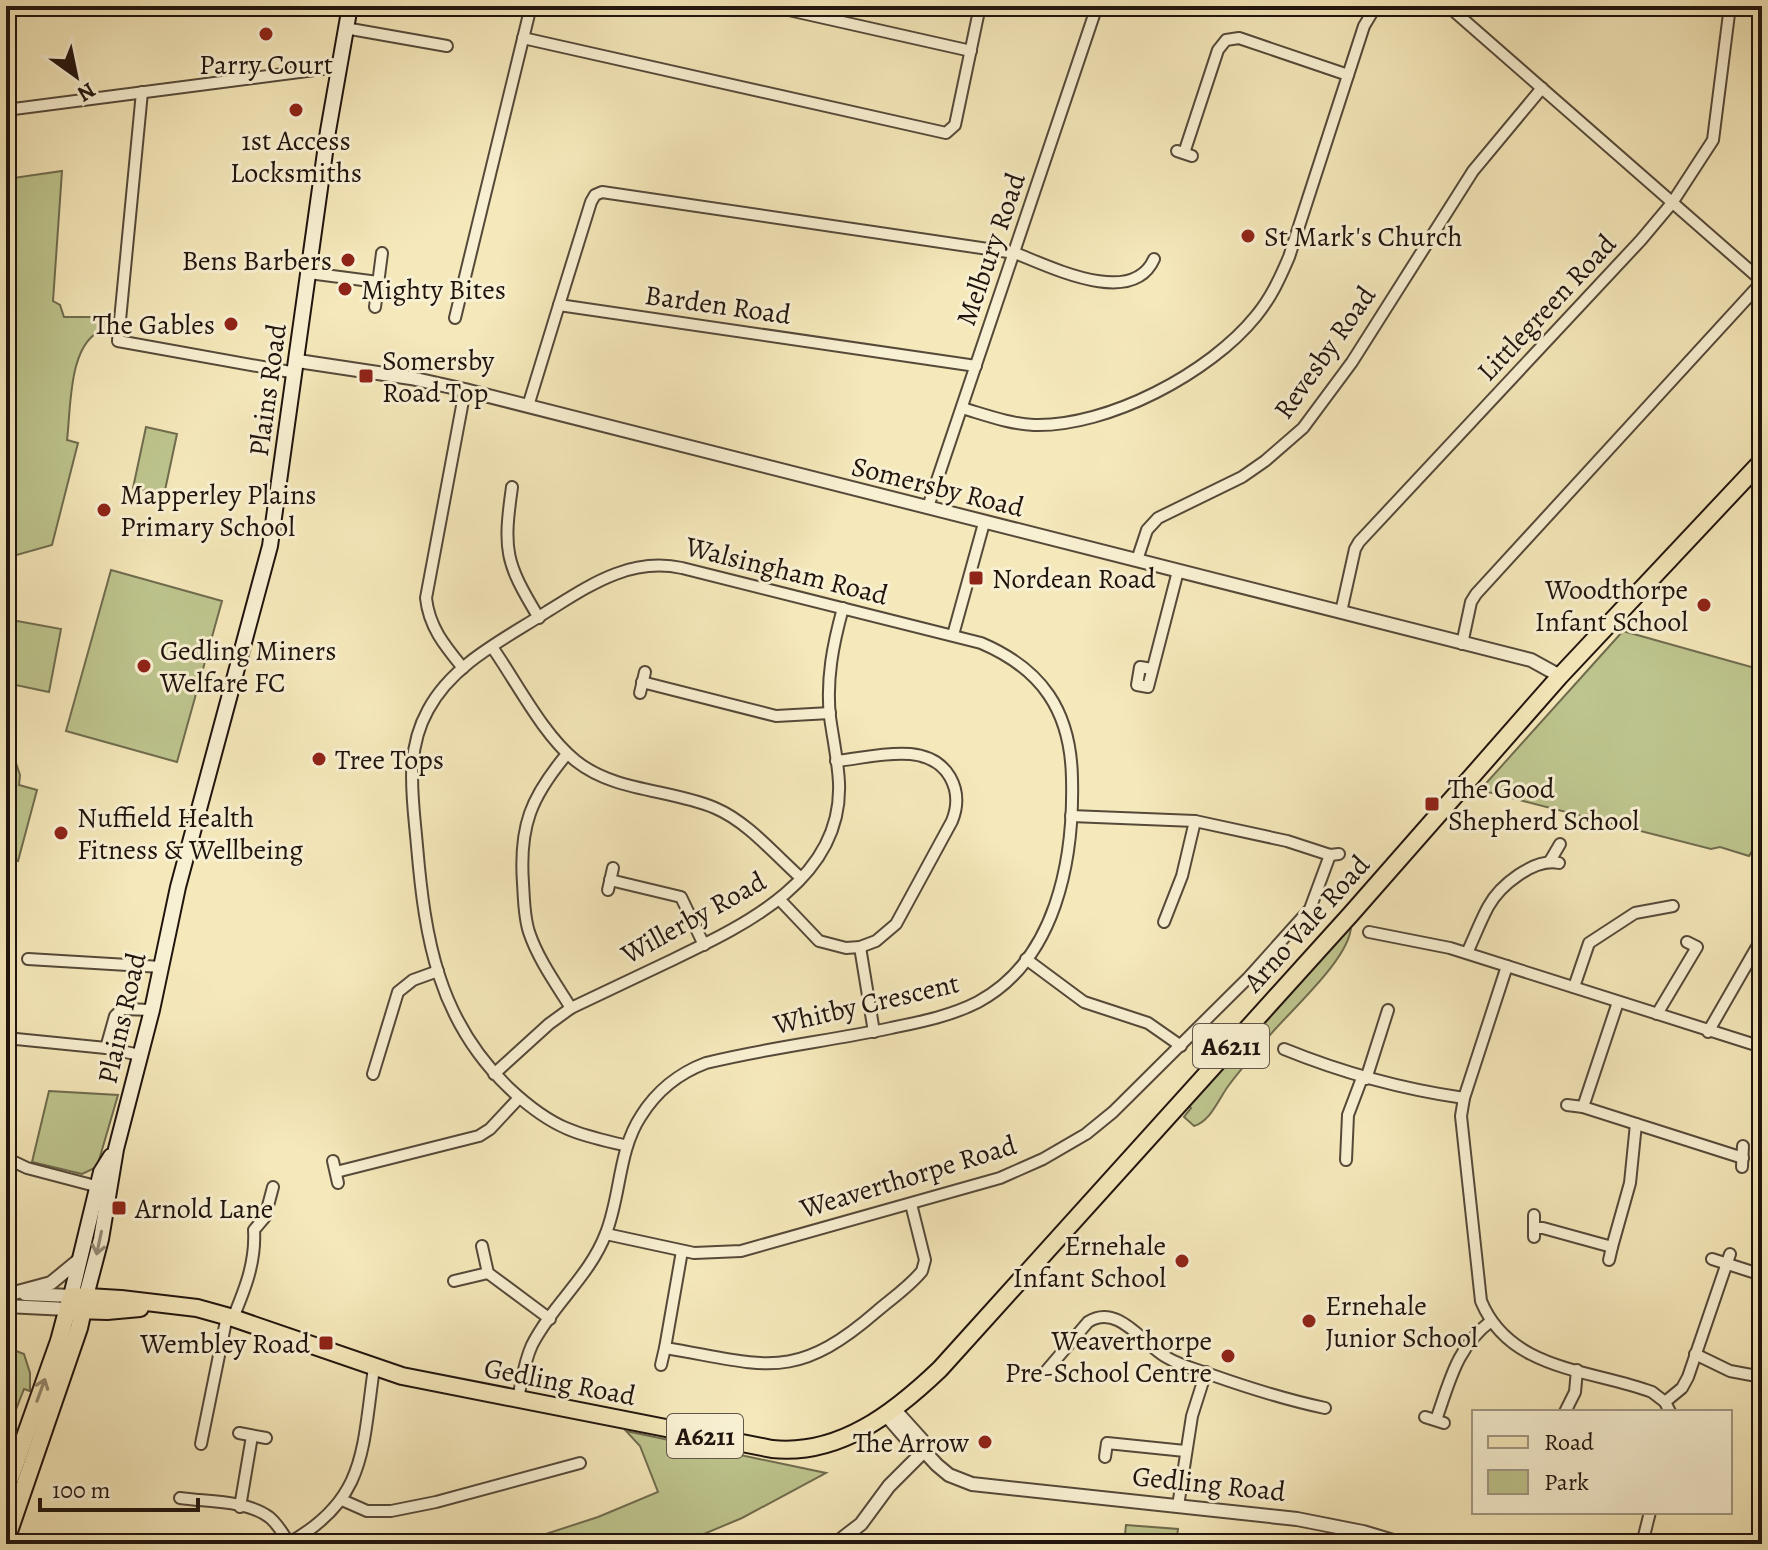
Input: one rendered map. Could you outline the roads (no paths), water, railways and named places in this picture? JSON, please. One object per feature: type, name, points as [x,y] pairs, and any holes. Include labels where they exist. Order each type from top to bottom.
[{"type":"main road","name":"Plains Road","points":[[77,1303],[79,1260],[116,1149],[152,1010],[188,846],[270,546],[338,67],[350,6]]},
{"type":"main road","name":"Arno Vale Road","points":[[890,1412],[940,1369],[1351,914],[1560,676],[1762,461]]},
{"type":"main road","name":"Plains Road","points":[[77,1303],[101,1239],[103,1188]]},
{"type":"main road","name":"Gedling Road","points":[[77,1303],[107,1311],[173,1304],[230,1317],[374,1368],[788,1450],[827,1444],[862,1430],[890,1412]]},
{"type":"main road","points":[[6,1490],[59,1341],[77,1303]]},
{"type":"main road","points":[[6,1540],[77,1303]]},
{"type":"street","points":[[455,318],[531,6]]},
{"type":"street","points":[[771,6],[971,51]]},
{"type":"street","points":[[523,38],[936,133],[949,133],[955,125],[980,6]]},
{"type":"street","name":"Melbury Road","points":[[928,507],[1097,6]]},
{"type":"street","points":[[962,408],[1023,424],[1054,424],[1083,419],[1160,390],[1232,341],[1255,318],[1281,276],[1366,21],[1376,6]]},
{"type":"street","points":[[1448,6],[1762,282],[1476,594],[1471,602],[1462,644]]},
{"type":"street","name":"Littlegreen Road","points":[[1341,612],[1359,542],[1672,203],[1713,140],[1730,6]]},
{"type":"street","points":[[345,28],[447,46]]},
{"type":"street","points":[[1184,153],[1218,50],[1226,40],[1239,38],[1348,75]]},
{"type":"street","points":[[6,110],[338,67]]},
{"type":"street","name":"Revesby Road","points":[[1137,560],[1147,530],[1158,518],[1253,470],[1310,421],[1352,362],[1473,171],[1542,88]]},
{"type":"street","points":[[142,92],[118,341],[297,367]]},
{"type":"street","points":[[528,406],[591,202],[598,193],[1015,253],[1108,283],[1128,282],[1142,276],[1154,259]]},
{"type":"street","points":[[375,307],[382,253]]},
{"type":"street","points":[[309,273],[378,282]]},
{"type":"street","name":"Barden Road","points":[[559,305],[976,366]]},
{"type":"street","name":"Somersby Road","points":[[297,367],[411,378],[465,390],[1531,660],[1560,676]]},
{"type":"street","points":[[463,668],[436,633],[426,598],[465,390]]},
{"type":"street","points":[[512,487],[506,529],[509,558],[514,577],[539,618]]},
{"type":"street","points":[[953,635],[984,523]]},
{"type":"street","name":"Walsingham Road","points":[[627,1146],[569,1130],[519,1098],[494,1074],[460,1027],[438,971],[422,910],[411,783],[417,736],[427,710],[443,687],[492,647],[608,575],[633,567],[657,565],[682,568],[953,635]]},
{"type":"street","points":[[1152,669],[1178,571]]},
{"type":"street","name":"Willerby Road","points":[[494,1074],[571,1008],[704,945],[780,900],[821,852],[834,823],[839,782],[830,713],[830,674],[833,645],[843,608]]},
{"type":"street","name":"Whitby Crescent","points":[[518,1398],[529,1351],[581,1278],[606,1234],[627,1146],[641,1116],[676,1079],[699,1065],[874,1032],[924,1021],[970,1006],[1002,985],[1026,959],[1044,930],[1059,894],[1068,855],[1071,758],[1065,727],[1053,700],[1037,678],[1013,658],[981,643],[953,635]]},
{"type":"street","points":[[492,647],[552,737],[583,766],[608,779],[705,804],[722,812],[801,878]]},
{"type":"street","points":[[642,682],[776,716],[830,713]]},
{"type":"street","points":[[567,754],[549,774],[532,805],[523,834],[521,856],[529,930],[571,1008]]},
{"type":"street","points":[[780,900],[819,941],[838,947],[860,947],[883,936],[896,924],[955,813],[956,795],[948,773],[931,759],[908,754],[836,761]]},
{"type":"street","name":"Weaverthorpe Road","points":[[606,1234],[682,1251],[717,1254],[741,1251],[1009,1175],[1058,1151],[1113,1112],[1240,987],[1304,917],[1314,902],[1334,855],[1287,841],[1195,821],[1071,816]]},
{"type":"street","points":[[1154,912],[1166,919],[1182,876],[1195,821]]},
{"type":"street","points":[[1467,953],[1489,905],[1498,894],[1526,870],[1554,862],[1560,844]]},
{"type":"street","points":[[613,868],[609,885],[681,897],[704,945]]},
{"type":"street","points":[[1574,987],[1589,943],[1635,913],[1667,906],[1661,919]]},
{"type":"street","points":[[1369,932],[1381,939],[1467,953],[1762,1047]]},
{"type":"street","points":[[1708,1032],[1762,938]]},
{"type":"street","points":[[1657,1014],[1697,947],[1687,942]]},
{"type":"street","points":[[860,947],[874,1032]]},
{"type":"street","points":[[28,959],[161,967]]},
{"type":"street","points":[[1026,959],[1084,1002],[1148,1023],[1181,1046]]},
{"type":"street","points":[[1507,966],[1464,1098],[1461,1122],[1478,1291],[1491,1321],[1526,1354],[1646,1389],[1668,1407],[1686,1383],[1728,1259]]},
{"type":"street","points":[[364,1062],[375,1070],[398,992],[413,980],[438,971]]},
{"type":"street","points":[[1583,1107],[1618,1002]]},
{"type":"street","points":[[106,1048],[115,1016],[122,1009],[152,1010]]},
{"type":"street","points":[[1346,1160],[1351,1101],[1364,1078],[1386,1015],[1371,1016]]},
{"type":"street","points":[[6,1038],[106,1048],[140,1055]]},
{"type":"street","points":[[1284,1049],[1364,1078],[1411,1091],[1464,1098]]},
{"type":"street","points":[[336,1172],[479,1136],[490,1129],[519,1098]]},
{"type":"street","points":[[1567,1105],[1636,1124],[1743,1162],[1743,1146]]},
{"type":"street","points":[[1609,1260],[1630,1183],[1636,1124]]},
{"type":"street","points":[[1334,1139],[1348,1139]]},
{"type":"street","points":[[6,1158],[27,1168],[103,1188]]},
{"type":"street","points":[[201,1444],[230,1317],[250,1274],[255,1247],[254,1230],[265,1217],[273,1187]]},
{"type":"street","points":[[665,1348],[765,1365],[796,1361],[820,1353],[860,1325],[922,1271],[925,1260],[911,1204]]},
{"type":"street","points":[[1534,1215],[1534,1232],[1543,1228],[1612,1247]]},
{"type":"street","points":[[482,1246],[488,1273],[550,1319]]},
{"type":"street","points":[[661,1365],[682,1251]]},
{"type":"street","points":[[1712,1259],[1728,1259],[1762,1275]]},
{"type":"street","points":[[10,1293],[51,1283],[79,1260]]},
{"type":"street","points":[[454,1281],[488,1273]]},
{"type":"street","points":[[10,1293],[77,1303]]},
{"type":"street","points":[[6,1306],[77,1303]]},
{"type":"street","points":[[1047,1370],[1088,1322],[1109,1316],[1121,1321],[1167,1358],[1186,1368],[1325,1408]]},
{"type":"street","points":[[1435,1420],[1462,1351],[1474,1335],[1491,1321]]},
{"type":"street","points":[[1695,1354],[1730,1371],[1762,1377]]},
{"type":"street","points":[[180,1498],[240,1507],[271,1518],[288,1544],[315,1528],[342,1500],[360,1463],[374,1368]]},
{"type":"street","points":[[1566,1410],[1575,1392],[1577,1370]]},
{"type":"street","points":[[1178,1506],[1192,1416],[1206,1372]]},
{"type":"street","name":"Gedling Road","points":[[890,1412],[922,1440],[924,1451],[949,1475],[972,1484],[1316,1522],[1403,1544]]},
{"type":"street","points":[[239,1433],[266,1438]]},
{"type":"street","points":[[240,1507],[252,1436]]},
{"type":"street","points":[[1105,1457],[1107,1443],[1185,1451]]},
{"type":"street","points":[[835,1544],[861,1524],[889,1486],[924,1451]]},
{"type":"street","points":[[540,1459],[544,1472]]},
{"type":"street","points":[[342,1500],[367,1511],[391,1511],[580,1463]]},
{"type":"street","points":[[190,1513],[192,1500]]},
{"type":"street","points":[[1642,1544],[1650,1514]]},
{"type":"place","name":"Parry Court","points":[[266,34]]},
{"type":"place","name":"1st Access Locksmiths","points":[[296,110]]},
{"type":"place","name":"St Mark's Church","points":[[1248,236]]},
{"type":"place","name":"Bens Barbers","points":[[348,260]]},
{"type":"place","name":"Mighty Bites","points":[[345,289]]},
{"type":"place","name":"The Gables","points":[[231,324]]},
{"type":"place","name":"Somersby Road Top","points":[[366,376]]},
{"type":"place","name":"Mapperley Plains Primary School","points":[[104,510]]},
{"type":"place","name":"Nordean Road","points":[[976,578]]},
{"type":"place","name":"Woodthorpe Infant School","points":[[1704,605]]},
{"type":"place","name":"Gedling Miners Welfare FC","points":[[144,666]]},
{"type":"place","name":"Tree Tops","points":[[319,759]]},
{"type":"place","name":"The Good Shepherd School","points":[[1432,804]]},
{"type":"place","name":"Nuffield Health Fitness & Wellbeing","points":[[61,833]]},
{"type":"place","name":"Arnold Lane","points":[[119,1208]]},
{"type":"place","name":"Ernehale Infant School","points":[[1182,1261]]},
{"type":"place","name":"Ernehale Junior School","points":[[1309,1321]]},
{"type":"place","name":"Wembley Road","points":[[326,1343]]},
{"type":"place","name":"Weaverthorpe Pre-School Centre","points":[[1228,1356]]},
{"type":"place","name":"The Arrow","points":[[985,1442]]}]
